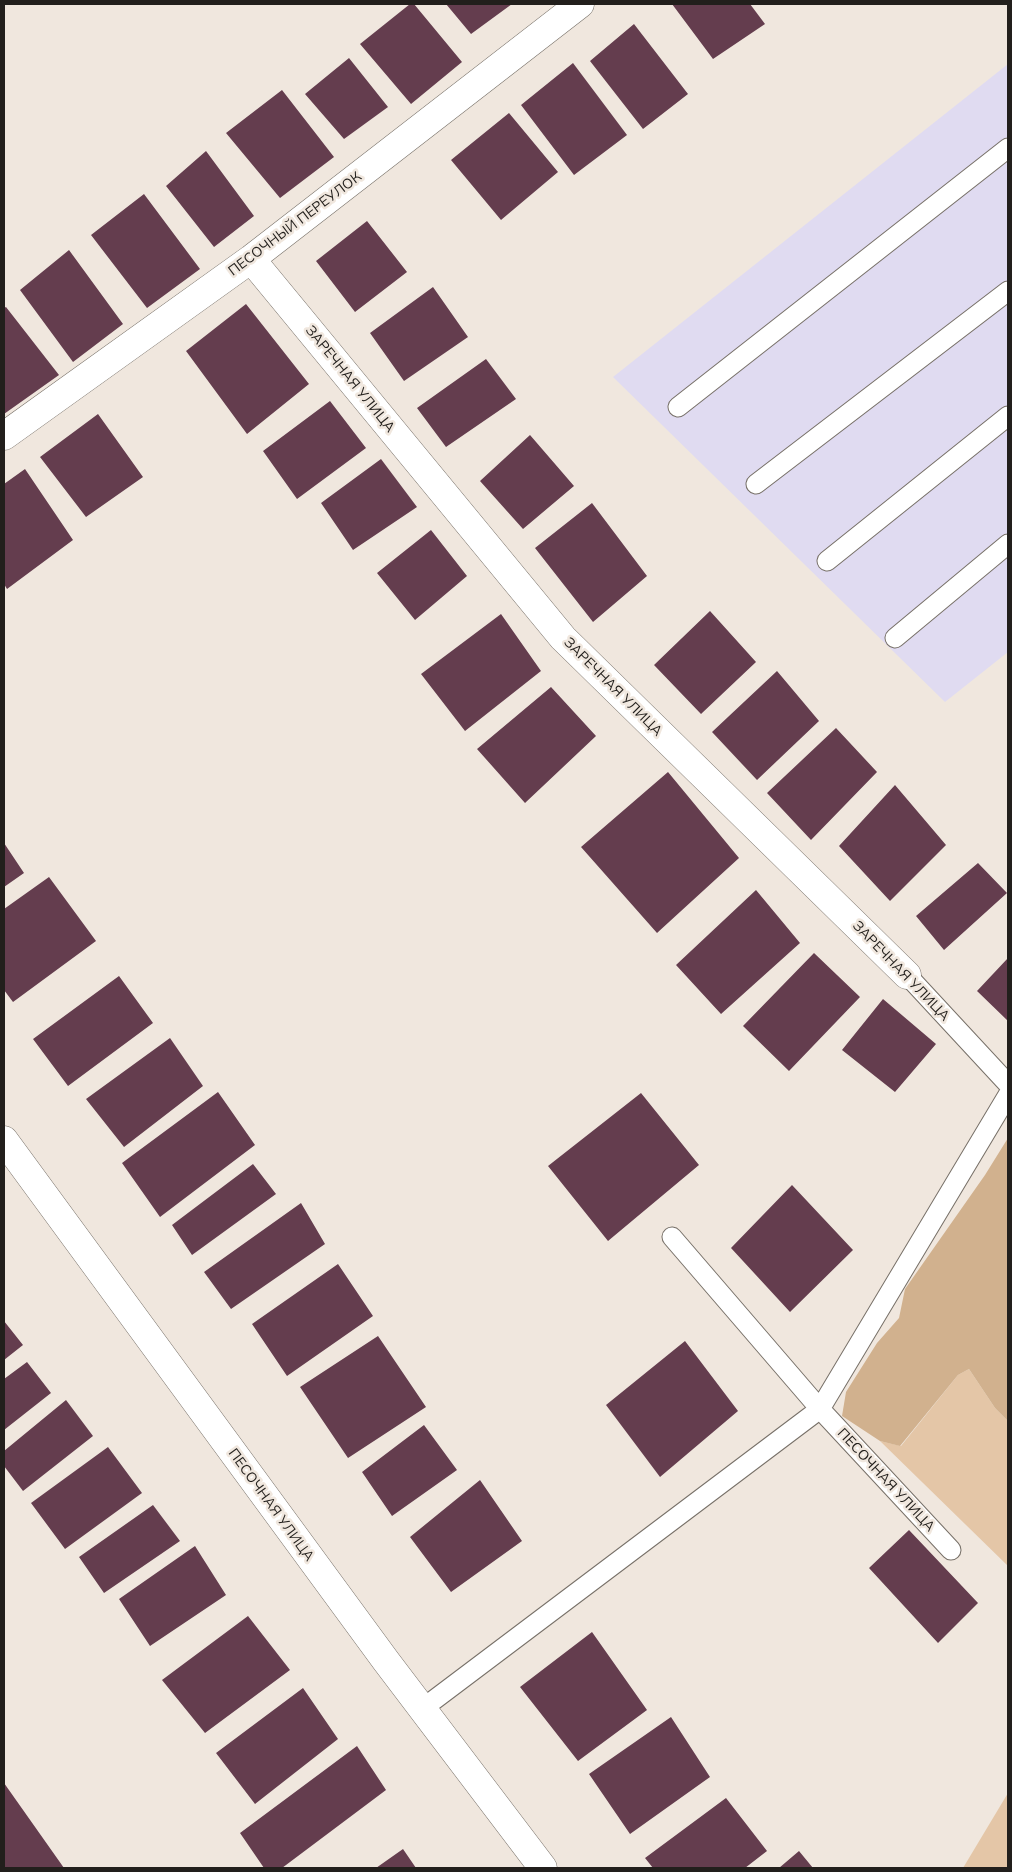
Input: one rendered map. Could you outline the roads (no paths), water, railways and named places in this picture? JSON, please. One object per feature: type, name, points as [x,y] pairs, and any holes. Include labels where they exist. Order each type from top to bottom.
[{"type":"street","name":"ПЕСОЧНЫЙ ПЕРЕУЛОК","points":[[4,436],[252,259],[580,4]]},
{"type":"street","name":"ЗАРЕЧНАЯ УЛИЦА","points":[[252,259],[563,638],[907,974]]},
{"type":"street","name":"ПЕСОЧНАЯ УЛИЦА","points":[[4,1140],[422,1709],[543,1868]]},
{"type":"lane","points":[[678,407],[1008,148]]},
{"type":"lane","points":[[756,484],[1008,291]]},
{"type":"lane","points":[[827,561],[1008,416]]},
{"type":"lane","points":[[895,638],[1008,544]]},
{"type":"lane","name":"ЗАРЕЧНАЯ УЛИЦА","points":[[907,974],[1008,1084]]},
{"type":"lane","points":[[422,1709],[820,1409],[1008,1095]]},
{"type":"lane","name":"ПЕСОЧНАЯ УЛИЦА","points":[[672,1237],[820,1409],[951,1550]]}]
